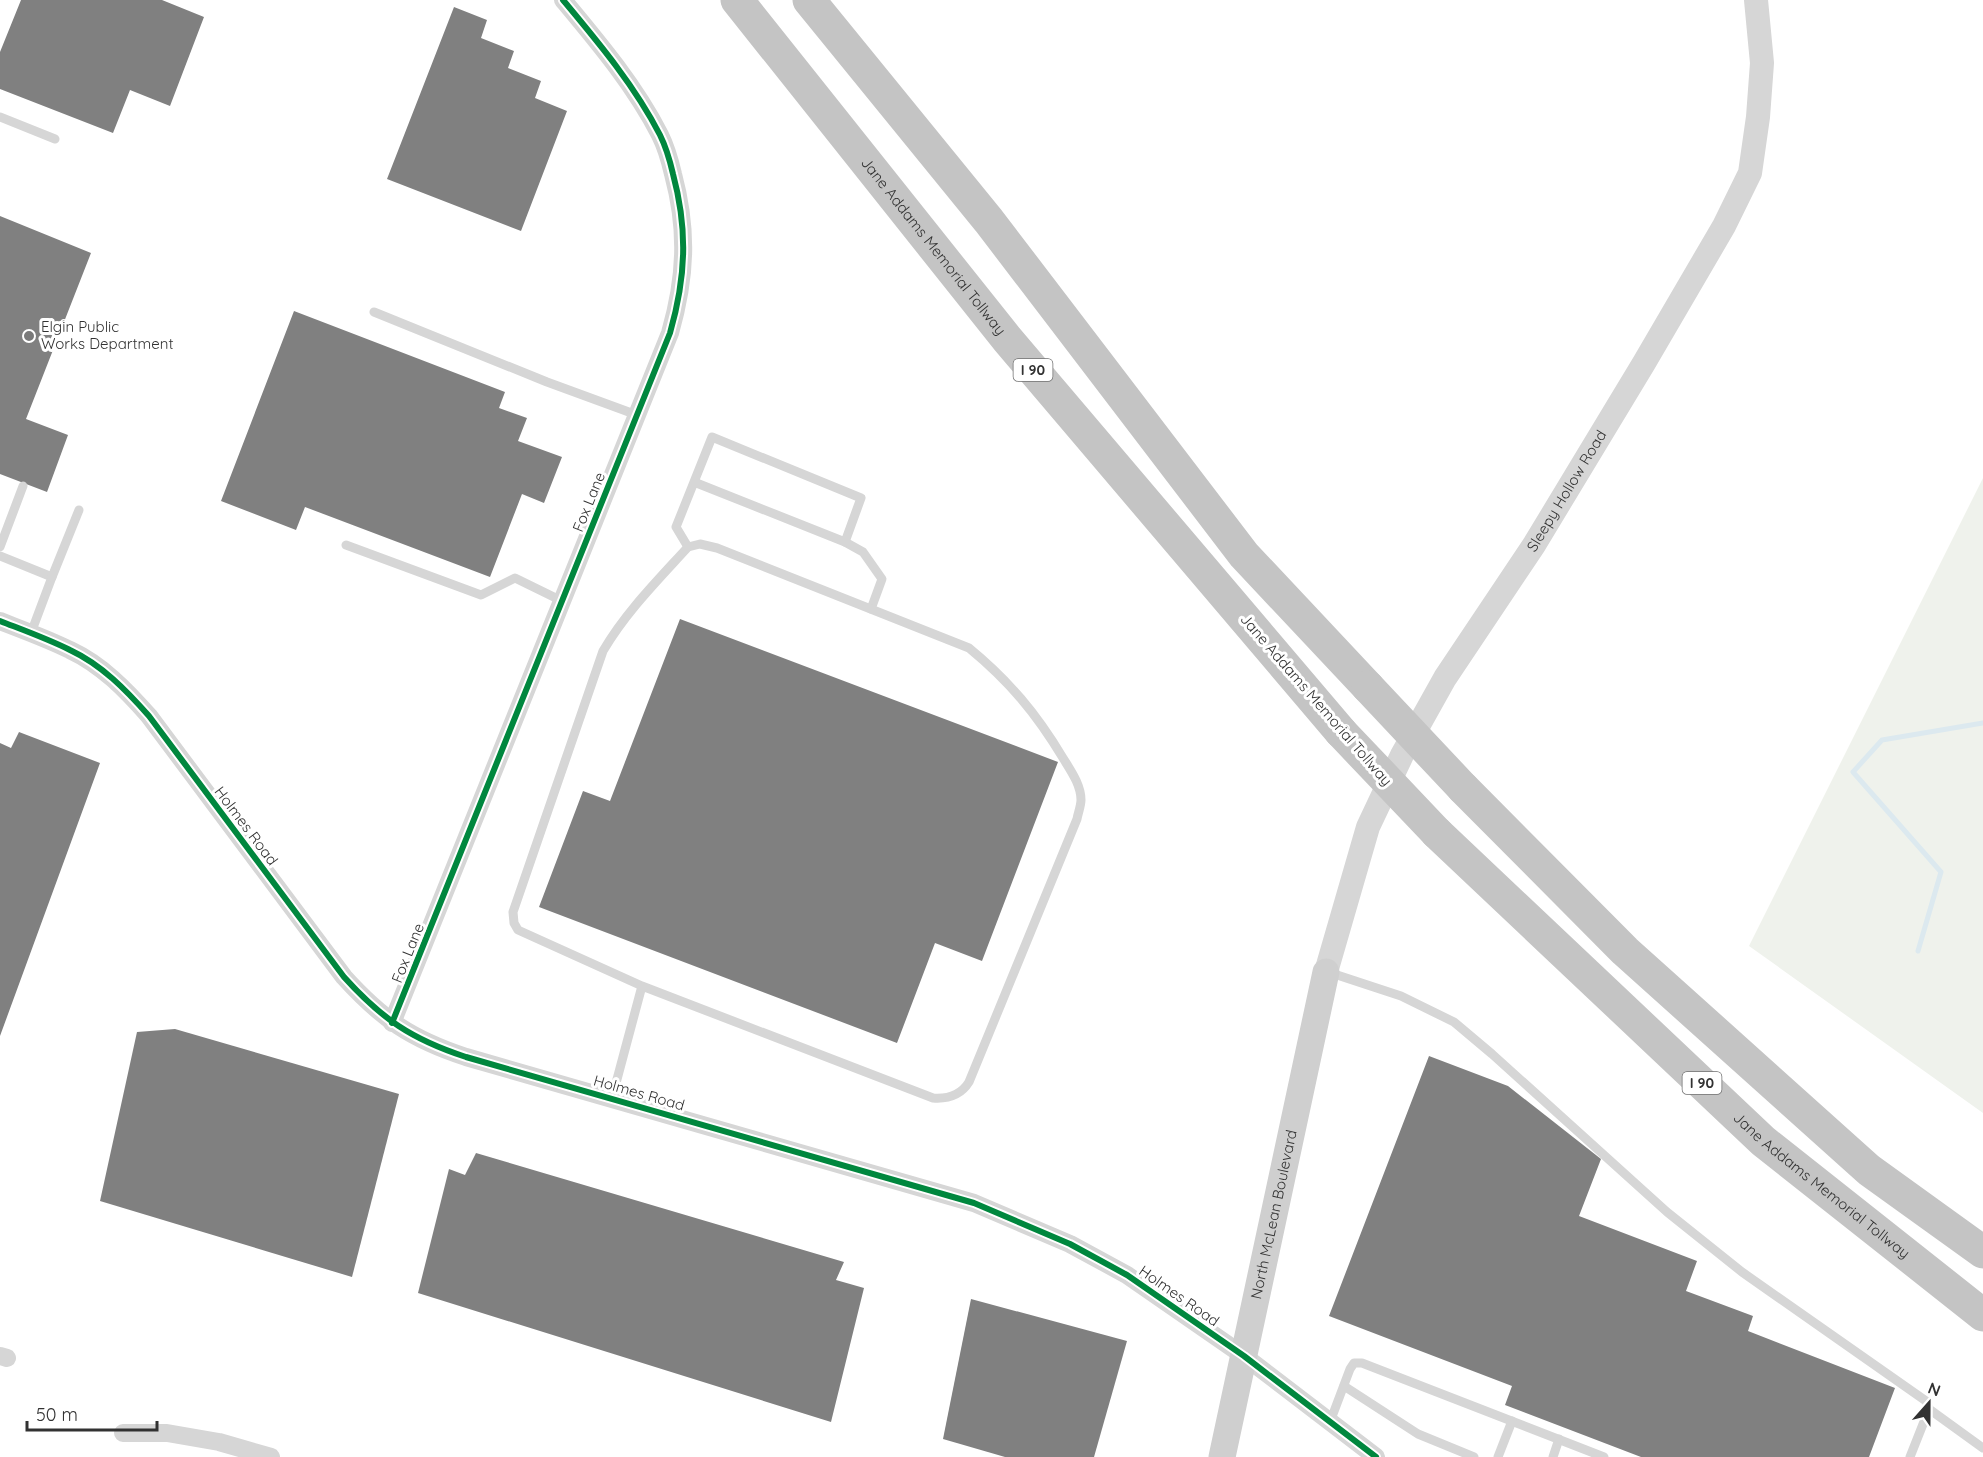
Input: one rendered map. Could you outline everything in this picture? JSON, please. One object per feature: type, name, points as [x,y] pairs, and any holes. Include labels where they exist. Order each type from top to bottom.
[{"type":"highway","name":"Jane Addams Memorial Tollway","points":[[736,0],[1007,339],[1341,732],[1437,834],[1763,1141],[1983,1315]]},
{"type":"highway","points":[[809,0],[989,221],[1244,555],[1463,788],[1625,951],[1869,1170],[1983,1252]]},
{"type":"highway","points":[[1921,1207],[1983,1244]]},
{"type":"main road","name":"North McLean Boulevard","points":[[1222,1457],[1326,972]]},
{"type":"street","name":"Fox Lane","points":[[392,1023],[670,333],[677,310],[684,260],[683,222],[676,184],[661,136],[631,89],[563,0]]},
{"type":"street","name":"Sleepy Hollow Road","points":[[1326,972],[1368,827],[1402,754],[1445,678],[1534,545],[1644,363],[1724,226],[1750,173],[1758,117],[1762,63],[1756,0]]},
{"type":"street","name":"Holmes Road","points":[[0,621],[72,651],[112,678],[133,698],[156,725],[344,976],[370,1004],[392,1023],[419,1040],[438,1048],[974,1203],[1070,1244],[1127,1275],[1244,1356],[1376,1457]]},
{"type":"street","points":[[123,1433],[167,1433],[219,1442],[271,1457]]},
{"type":"lane","points":[[0,117],[55,139]]},
{"type":"lane","points":[[374,312],[547,382],[637,414]]},
{"type":"lane","points":[[688,547],[676,527],[712,437],[861,498],[845,542]]},
{"type":"lane","points":[[694,482],[845,542],[863,552],[882,579],[871,609]]},
{"type":"lane","points":[[0,547],[23,486]]},
{"type":"lane","points":[[31,633],[79,510]]},
{"type":"lane","points":[[700,544],[717,548],[969,648],[994,669],[1022,698],[1077,780],[1081,800],[1077,819],[969,1082],[954,1096],[933,1098],[642,986],[518,930],[514,922],[513,912],[603,651],[635,605],[688,547],[700,544]]},
{"type":"lane","points":[[346,546],[482,595],[515,578],[562,601]]},
{"type":"lane","points":[[0,556],[52,577]]},
{"type":"lane","points":[[1326,972],[1401,996],[1454,1022],[1667,1212],[1742,1272],[1926,1401],[1929,1409],[1983,1448]]},
{"type":"lane","points":[[612,1098],[642,986]]},
{"type":"lane","points":[[1330,1422],[1350,1368],[1354,1363],[1362,1363],[1603,1456]]},
{"type":"lane","points":[[1344,1386],[1418,1434],[1474,1457]]},
{"type":"lane","points":[[1910,1457],[1929,1409]]},
{"type":"lane","points":[[1498,1457],[1512,1420]]},
{"type":"lane","points":[[1552,1457],[1559,1439]]},
{"type":"shaded area","points":[[1983,478],[1983,1113],[1749,946]]},
{"type":"building","points":[[21,0],[162,0],[204,17],[170,106],[130,90],[113,133],[0,89],[0,52]]},
{"type":"building","points":[[454,7],[487,20],[481,38],[514,51],[508,68],[541,81],[535,98],[567,111],[521,231],[387,179]]},
{"type":"building","name":"Elgin Public Works Department","points":[[0,216],[91,253],[26,419],[68,435],[47,492],[0,474]]},
{"type":"building","points":[[294,311],[505,392],[499,408],[527,418],[518,441],[562,457],[544,503],[522,494],[490,577],[305,507],[296,530],[221,501]]},
{"type":"building","points":[[680,619],[1058,762],[982,961],[935,943],[897,1043],[539,907],[583,791],[610,801]]},
{"type":"building","points":[[19,732],[100,763],[0,1036],[0,743],[11,748]]},
{"type":"building","points":[[175,1029],[399,1094],[352,1277],[100,1201],[137,1032]]},
{"type":"building","points":[[1429,1056],[1508,1086],[1601,1159],[1579,1216],[1697,1261],[1686,1291],[1753,1316],[1748,1331],[1895,1388],[1869,1457],[1641,1457],[1505,1405],[1512,1386],[1329,1316]]},
{"type":"building","points":[[476,1153],[844,1262],[836,1280],[864,1288],[831,1422],[418,1293],[449,1169],[465,1175]]},
{"type":"building","points":[[971,1299],[1127,1341],[1094,1457],[1005,1457],[943,1439]]},
{"type":"waterway","points":[[1918,951],[1941,872],[1853,772],[1882,740],[1983,723]]},
{"type":"cycle path","points":[[392,1023],[670,333],[679,292],[683,234],[678,195],[664,144],[628,82],[563,0]]},
{"type":"cycle path","points":[[0,621],[82,656],[113,679],[131,697],[149,716],[344,977],[371,1005],[413,1035],[466,1057],[974,1203],[1070,1244],[1127,1275],[1244,1356],[1376,1457]]},
{"type":"place","name":"Elgin Public Works Department","points":[[29,336]]}]
